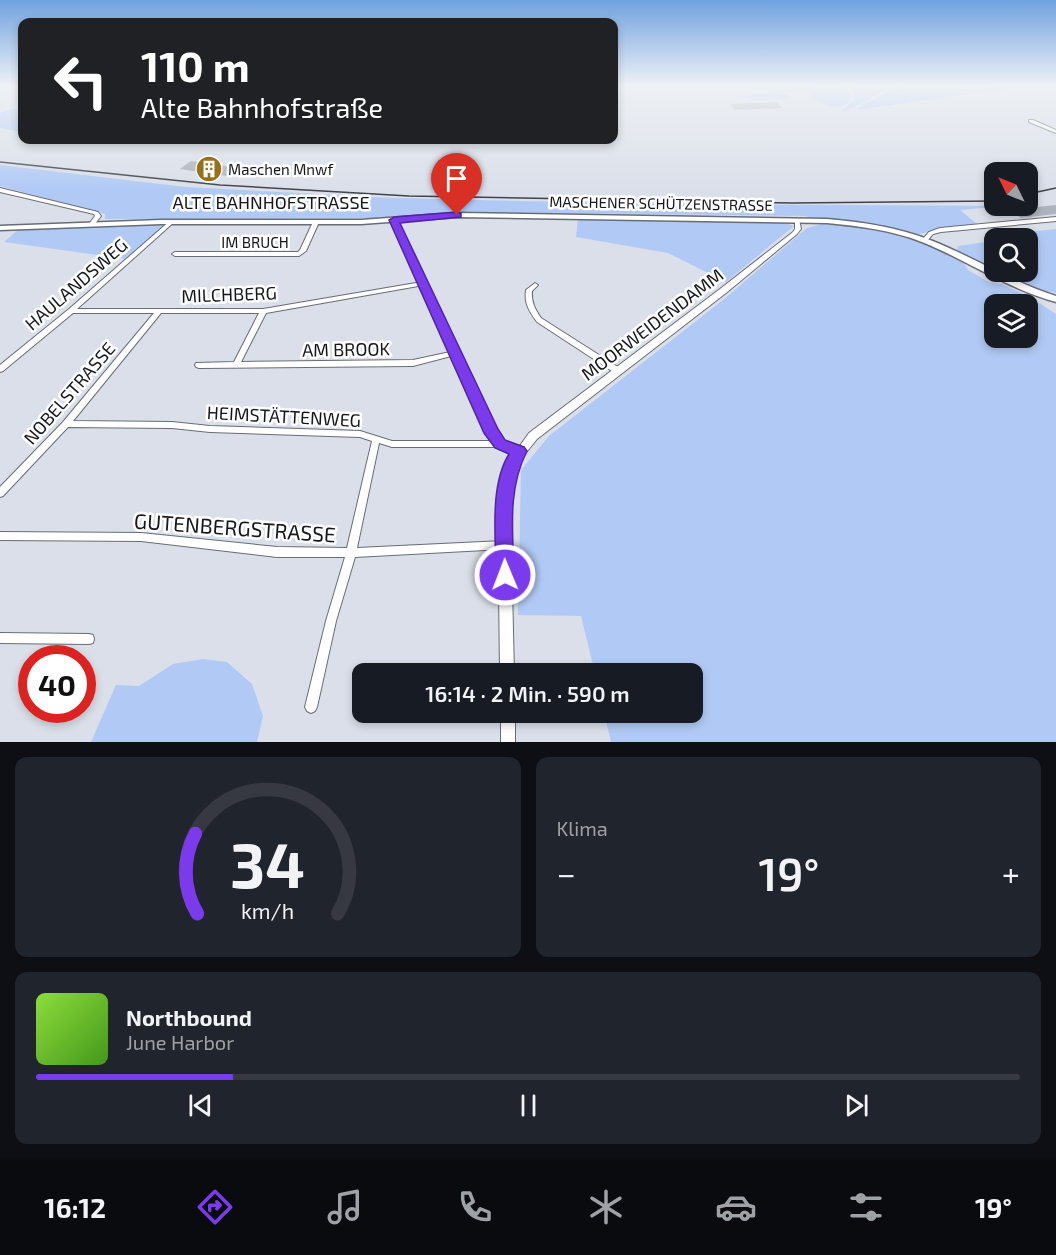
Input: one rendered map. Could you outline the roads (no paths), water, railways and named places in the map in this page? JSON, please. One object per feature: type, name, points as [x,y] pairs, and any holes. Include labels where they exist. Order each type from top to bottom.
[{"type":"main road","name":"MASCHENER SCHÜTZENSTRASSE","points":[[394,220],[457,215],[796,220],[876,227],[925,240],[1030,291],[1053,298]]},
{"type":"main road","name":"ALTE BAHNHOFSTRASSE","points":[[0,228],[171,222],[394,220]]},
{"type":"street","points":[[1031,121],[1056,132]]},
{"type":"street","points":[[0,190],[96,213],[98,216],[92,224]]},
{"type":"street","points":[[925,240],[932,233],[940,230],[1056,219]]},
{"type":"street","name":"ALTE BAHNHOFSTRASSE","points":[[394,220],[454,353],[492,433],[500,444]]},
{"type":"street","name":"MOORWEIDENDAMM","points":[[519,451],[533,436],[795,233],[798,229],[796,220]]},
{"type":"street","name":"HAULANDSWEG","points":[[0,369],[71,311],[171,222]]},
{"type":"street","name":"IM BRUCH","points":[[175,254],[298,254],[303,251],[316,222]]},
{"type":"street","name":"MILCHBERG","points":[[71,311],[263,311],[422,284]]},
{"type":"street","points":[[535,285],[529,290],[528,299],[530,309],[539,320],[618,371]]},
{"type":"street","name":"NOBELSTRASSE","points":[[0,493],[66,424],[159,311]]},
{"type":"street","points":[[236,365],[263,311]]},
{"type":"street","name":"AM BROOK","points":[[199,365],[413,363],[454,353]]},
{"type":"street","name":"HEIMSTÄTTENWEG","points":[[66,424],[172,425],[210,429],[360,434],[392,444],[500,444]]},
{"type":"street","points":[[311,707],[331,621],[351,553],[376,440]]},
{"type":"street","points":[[500,444],[519,451],[512,463],[506,482],[504,500],[507,663]]},
{"type":"street","name":"GUTENBERGSTRASSE","points":[[0,536],[141,537],[278,552],[351,553],[504,545]]},
{"type":"street","points":[[0,638],[89,639]]},
{"type":"street","points":[[507,723],[508,742]]},
{"type":"railway","points":[[0,162],[220,185],[409,196],[792,203],[984,201]]},
{"type":"railway","points":[[1038,192],[1056,188]]},
{"type":"place","name":"Maschen Mnwf","points":[[209,169]]}]
